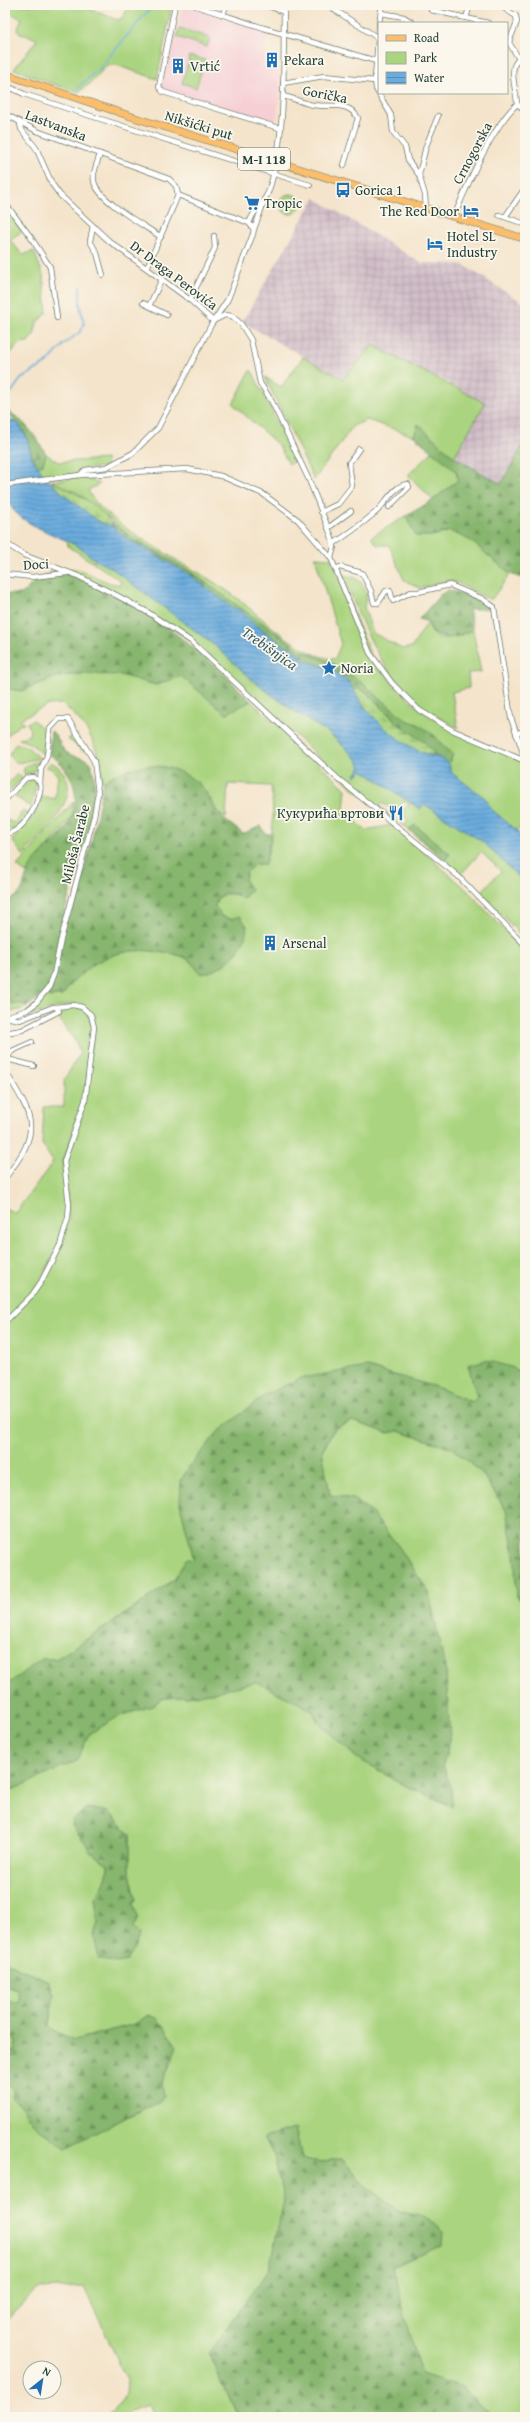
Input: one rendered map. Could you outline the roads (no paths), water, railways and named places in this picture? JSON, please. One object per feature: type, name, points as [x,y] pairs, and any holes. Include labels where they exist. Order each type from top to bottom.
[{"type":"main road","name":"Nikšićki put","points":[[5,74],[95,105],[525,239]]},
{"type":"street","points":[[175,5],[158,87],[163,92],[279,128]]},
{"type":"street","points":[[193,5],[377,63]]},
{"type":"street","points":[[223,15],[226,5]]},
{"type":"street","points":[[266,5],[284,12]]},
{"type":"street","name":"Gorička","points":[[266,197],[270,188],[275,162],[283,96],[284,5]]},
{"type":"street","points":[[326,5],[378,38],[375,81],[378,92]]},
{"type":"street","points":[[379,22],[382,5]]},
{"type":"street","points":[[466,18],[470,5]]},
{"type":"street","points":[[499,5],[516,16],[517,22],[508,42],[519,59],[525,60]]},
{"type":"street","points":[[431,10],[484,22]]},
{"type":"street","points":[[381,13],[404,17],[412,22]]},
{"type":"street","points":[[519,59],[516,62],[513,74],[517,104],[525,110]]},
{"type":"street","name":"Gorička","points":[[283,83],[324,76],[375,81]]},
{"type":"street","name":"Nikšićki put","points":[[5,85],[31,96],[310,185]]},
{"type":"street","points":[[379,94],[391,115],[393,132],[405,147],[408,160],[419,175],[425,195],[426,209]]},
{"type":"street","name":"Gorička","points":[[283,96],[314,105],[334,104],[348,108],[355,112],[358,118],[344,165]]},
{"type":"street","name":"Crnogorska","points":[[454,217],[475,170],[501,124],[517,104]]},
{"type":"street","name":"Lastvanska","points":[[5,114],[20,123],[169,179],[176,186],[178,195]]},
{"type":"street","points":[[419,175],[426,146],[438,116]]},
{"type":"street","name":"Dr Draga Perovića","points":[[20,123],[21,129],[36,148],[52,184],[60,196],[109,241],[190,300],[213,320],[225,315],[232,316],[241,324],[251,340],[260,383],[271,400],[309,480],[328,528],[333,544],[331,558]]},
{"type":"street","name":"Lastvanska","points":[[100,154],[93,180],[97,190],[106,199],[161,237]]},
{"type":"street","points":[[505,217],[525,188]]},
{"type":"street","points":[[147,268],[178,195],[249,223],[254,228]]},
{"type":"street","points":[[249,223],[255,208],[266,197]]},
{"type":"street","points":[[80,476],[91,468],[107,467],[124,458],[149,438],[162,420],[213,320],[228,299],[266,197]]},
{"type":"street","points":[[5,203],[30,236],[50,268],[57,318]]},
{"type":"street","points":[[499,215],[525,224]]},
{"type":"street","points":[[93,226],[90,241],[97,253],[103,275]]},
{"type":"street","points":[[190,300],[215,248],[214,236]]},
{"type":"street","points":[[148,306],[162,279]]},
{"type":"street","points":[[143,303],[167,316]]},
{"type":"street","points":[[321,512],[338,504],[352,486],[349,463],[359,449]]},
{"type":"street","points":[[5,485],[80,476],[187,469],[221,476],[263,494],[298,520],[331,558],[370,654],[392,683],[419,710],[452,730],[525,761]]},
{"type":"street","points":[[333,544],[376,512],[397,489],[404,484],[408,484],[410,486],[389,507]]},
{"type":"street","points":[[328,528],[351,511]]},
{"type":"street","points":[[5,543],[24,555],[69,573],[142,609],[192,642],[336,777],[458,876],[525,945]]},
{"type":"street","points":[[335,569],[340,567],[362,573],[371,591],[374,603],[378,603],[386,591],[390,590],[394,601],[411,592],[418,592],[450,585],[483,599],[494,607],[511,718],[525,758]]},
{"type":"street","name":"Doci","points":[[5,574],[32,577],[69,573]]},
{"type":"street","name":"Miloša Šarabe","points":[[5,1017],[27,1010],[35,1004],[49,987],[54,974],[61,939],[97,805],[97,781],[94,761],[68,719],[59,719],[52,724],[47,756],[41,769]]},
{"type":"street","points":[[516,734],[525,730]]},
{"type":"street","points":[[5,800],[23,780],[41,769]]},
{"type":"street","points":[[5,833],[17,830],[32,812],[41,790],[41,769]]},
{"type":"street","points":[[30,777],[40,782]]},
{"type":"street","points":[[5,1017],[20,1020],[56,1007],[73,1004],[82,1007],[90,1015],[94,1027],[85,1101],[64,1161],[69,1204],[68,1218],[60,1245],[41,1282],[32,1295],[5,1322]]},
{"type":"street","points":[[5,1033],[22,1030],[56,1014],[59,1011],[56,1007]]},
{"type":"street","points":[[32,1042],[12,1051],[6,1060],[34,1066]]},
{"type":"street","points":[[5,1071],[22,1098],[31,1119],[26,1148],[5,1178]]},
{"type":"water","name":"Trebišnjica","points":[[5,419],[18,423],[27,438],[32,458],[46,478],[64,495],[101,523],[112,526],[126,538],[190,575],[233,608],[240,610],[253,623],[282,644],[293,649],[306,661],[329,668],[342,677],[349,682],[364,707],[386,729],[400,740],[422,753],[443,759],[449,764],[452,773],[486,799],[490,808],[525,838],[525,883],[483,842],[424,804],[420,809],[362,770],[356,776],[355,775],[361,767],[358,760],[329,733],[297,713],[257,684],[214,645],[110,567],[100,563],[72,543],[41,529],[19,516],[14,511],[10,503],[5,480]]},
{"type":"waterway","points":[[74,91],[99,69],[153,5]]},
{"type":"waterway","points":[[5,401],[21,379],[48,362],[64,344],[80,332],[84,325],[80,305],[80,287]]},
{"type":"place","name":"Pekara","points":[[272,60]]},
{"type":"place","name":"Vrtić","points":[[178,66]]},
{"type":"place","name":"Gorica 1","points":[[343,190]]},
{"type":"place","name":"Tropic","points":[[252,203]]},
{"type":"place","name":"The Red Door","points":[[471,211]]},
{"type":"place","name":"Hotel SL Industry","points":[[435,244]]},
{"type":"place","name":"Noria","points":[[329,668]]},
{"type":"place","name":"Кукурића вртови","points":[[396,813]]},
{"type":"place","name":"Arsenal","points":[[270,943]]}]
